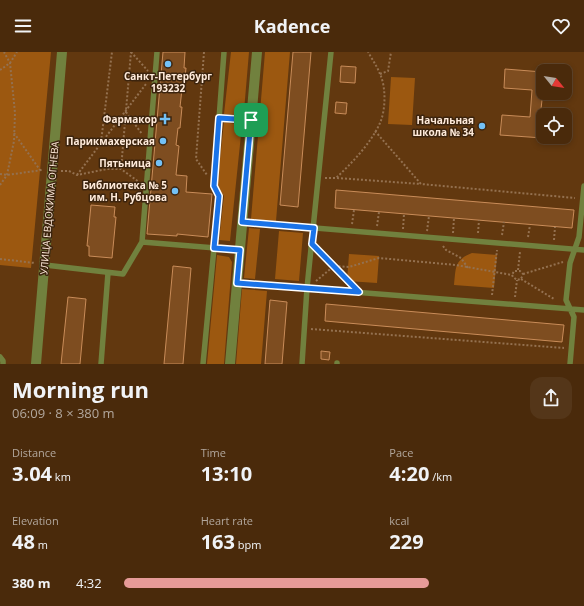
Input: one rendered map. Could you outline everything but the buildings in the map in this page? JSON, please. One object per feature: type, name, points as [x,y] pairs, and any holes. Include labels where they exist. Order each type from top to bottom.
[{"type":"street","name":"УЛИЦА ЕВДОКИМА ОГНЕВА","points":[[36,364],[62,52]]},
{"type":"street","points":[[230,364],[256,52]]},
{"type":"lane","points":[[45,264],[123,274],[142,242],[154,74],[157,52]]},
{"type":"lane","points":[[214,186],[224,52]]},
{"type":"lane","points":[[302,364],[307,288],[331,52]]},
{"type":"lane","points":[[219,118],[251,120]]},
{"type":"lane","points":[[570,364],[574,317],[566,300],[570,263],[579,237],[584,186]]},
{"type":"lane","points":[[242,222],[584,250]]},
{"type":"lane","points":[[142,242],[240,250]]},
{"type":"lane","points":[[204,364],[214,248]]},
{"type":"lane","points":[[101,364],[108,273]]},
{"type":"lane","points":[[237,283],[584,310]]},
{"type":"lane","points":[[0,357],[4,361],[3,364]]},
{"type":"path","points":[[0,185],[7,175],[14,140],[14,113],[10,63],[4,52]]},
{"type":"path","points":[[0,70],[10,63],[17,52]]},
{"type":"path","points":[[101,144],[112,52]]},
{"type":"path","points":[[77,175],[154,74],[131,52]]},
{"type":"path","points":[[121,169],[131,52]]},
{"type":"path","points":[[204,52],[196,160],[219,196],[214,248]]},
{"type":"path","points":[[336,178],[357,158],[381,122],[384,96],[380,74],[368,52]]},
{"type":"path","points":[[380,74],[388,71],[391,52]]},
{"type":"path","points":[[126,111],[150,144]]},
{"type":"path","points":[[375,131],[421,184]]},
{"type":"path","points":[[14,133],[40,170]]},
{"type":"path","points":[[0,174],[7,175],[40,170],[52,170],[69,172],[77,175],[107,169],[121,169],[146,187]]},
{"type":"path","points":[[328,178],[421,184],[583,199]]},
{"type":"path","points":[[352,231],[354,210]]},
{"type":"path","points":[[377,233],[379,212]]},
{"type":"path","points":[[402,235],[404,214]]},
{"type":"path","points":[[427,237],[429,216]]},
{"type":"path","points":[[452,240],[454,218]]},
{"type":"path","points":[[477,242],[479,220]]},
{"type":"path","points":[[501,243],[504,222]]},
{"type":"path","points":[[528,246],[530,225]]},
{"type":"path","points":[[553,248],[555,227]]},
{"type":"path","points":[[312,244],[359,292]]},
{"type":"path","points":[[446,250],[461,258],[468,268]]},
{"type":"path","points":[[492,295],[497,250]]},
{"type":"path","points":[[518,270],[520,252]]},
{"type":"path","points":[[315,282],[334,266],[348,267],[379,258],[456,265],[512,275],[517,280]]},
{"type":"path","points":[[0,259],[45,264]]},
{"type":"path","points":[[523,274],[559,263]]},
{"type":"path","points":[[512,275],[514,271],[518,270]]},
{"type":"path","points":[[518,270],[523,274]]},
{"type":"path","points":[[521,279],[523,274]]},
{"type":"path","points":[[517,280],[521,279],[551,298]]},
{"type":"path","points":[[515,297],[517,280]]},
{"type":"path","points":[[307,328],[568,348]]},
{"type":"shaded area","points":[[0,52],[51,52],[31,268],[0,265]]},
{"type":"shaded area","points":[[231,52],[249,52],[244,111],[242,115],[224,114]]},
{"type":"shaded area","points":[[265,52],[290,52],[276,221],[251,219]]},
{"type":"shaded area","points":[[391,77],[415,78],[412,125],[388,124]]},
{"type":"shaded area","points":[[224,122],[242,125],[230,241],[219,240],[224,196],[217,186]]},
{"type":"shaded area","points":[[249,228],[260,229],[255,279],[244,278]]},
{"type":"shaded area","points":[[279,231],[303,233],[299,281],[275,279]]},
{"type":"shaded area","points":[[472,253],[497,255],[494,288],[454,285],[457,265],[462,259]]},
{"type":"shaded area","points":[[349,254],[379,256],[377,283],[347,281]]},
{"type":"shaded area","points":[[217,255],[229,257],[232,262],[224,364],[207,364]]},
{"type":"shaded area","points":[[242,289],[267,291],[261,364],[236,364]]},
{"type":"place","name":"Санкт-Петербург 193232","points":[[168,64]]},
{"type":"place","name":"Фармакор","points":[[165,119]]},
{"type":"place","name":"Начальная школа № 34","points":[[482,126]]},
{"type":"place","name":"Парикмахерская","points":[[163,141]]},
{"type":"place","name":"Пятьница","points":[[159,163]]},
{"type":"place","name":"Библиотека № 5 им. Н. Рубцова","points":[[175,191]]},
{"type":"route","points":[[219,118],[251,120],[242,222],[314,228],[312,244],[359,292],[237,283],[240,250],[214,248],[219,196],[214,186],[219,118]]}]
